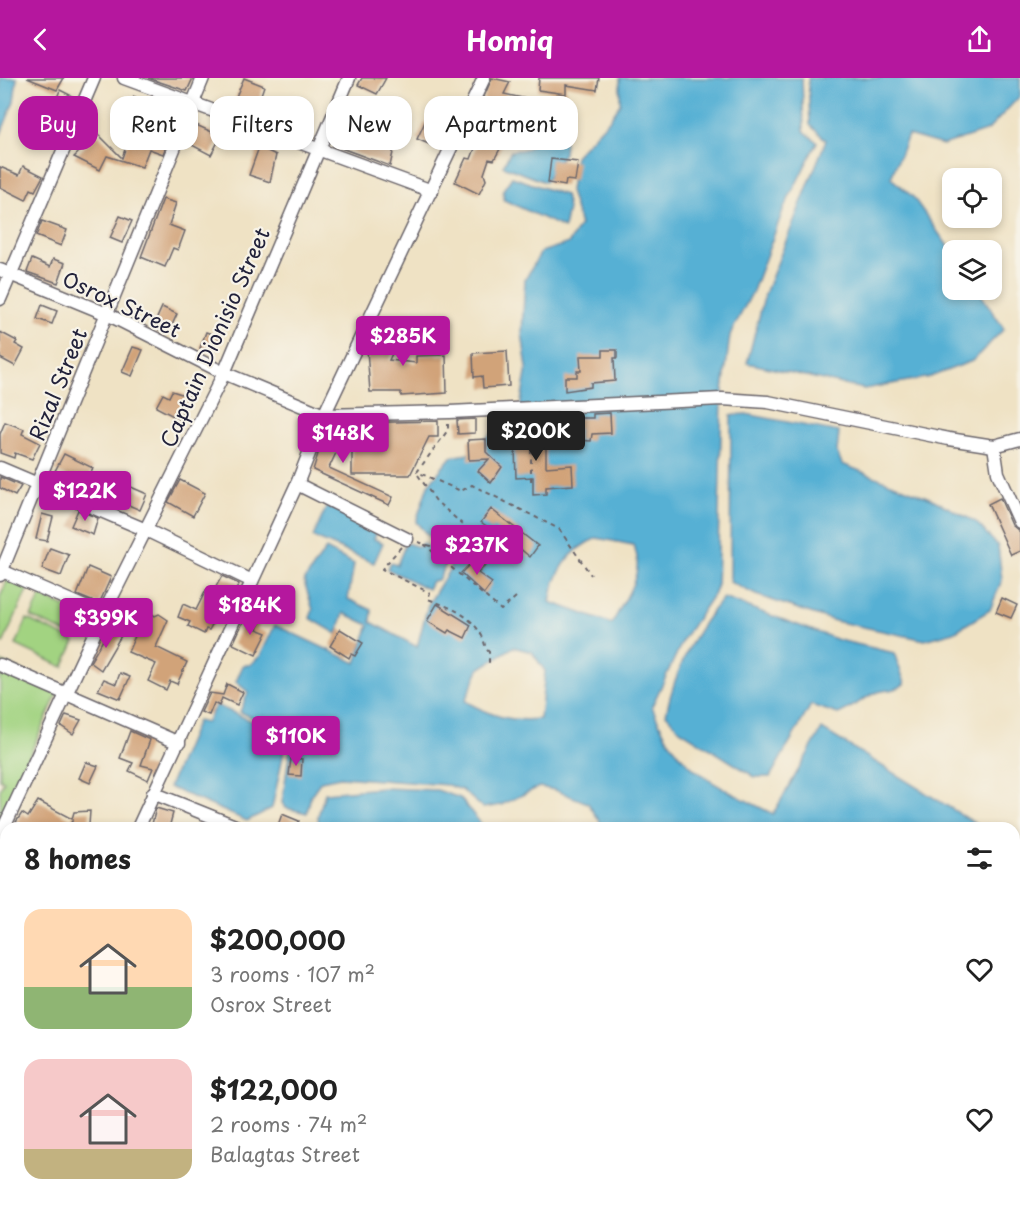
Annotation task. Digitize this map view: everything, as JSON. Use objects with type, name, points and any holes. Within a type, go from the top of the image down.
[{"type":"street","points":[[0,299],[5,272],[94,78]]},
{"type":"street","points":[[124,78],[172,96]]},
{"type":"street","name":"Rizal Street","points":[[196,96],[203,78]]},
{"type":"street","name":"Captain Dionisio Street","points":[[7,822],[68,695],[103,615],[224,373],[349,78]]},
{"type":"street","points":[[141,822],[297,484],[324,415],[484,78]]},
{"type":"street","points":[[198,106],[432,191]]},
{"type":"street","name":"Rizal Street","points":[[1,572],[174,150]]},
{"type":"street","name":"Osrox Street","points":[[5,272],[107,314],[224,373],[324,415],[450,412],[692,400],[768,402],[994,446]]},
{"type":"street","points":[[1020,439],[994,446],[998,473],[1020,522]]},
{"type":"street","points":[[0,468],[146,530],[252,581]]},
{"type":"street","points":[[297,484],[407,539]]},
{"type":"street","points":[[1,572],[103,615]]},
{"type":"street","points":[[0,665],[179,743]]},
{"type":"street","points":[[153,793],[225,822]]},
{"type":"path","points":[[531,408],[531,481]]},
{"type":"path","points":[[417,472],[448,430],[450,412]]},
{"type":"path","points":[[417,472],[461,491],[472,485],[559,529],[591,575]]},
{"type":"path","points":[[417,472],[432,491],[436,501],[471,532]]},
{"type":"path","points":[[489,663],[489,652],[485,648],[483,638],[465,614],[428,599],[430,593],[382,569],[407,539],[431,546],[425,545],[501,610],[516,597]]},
{"type":"green space","points":[[8,579],[28,588],[3,644],[0,642],[0,597]]},
{"type":"green space","points":[[41,596],[83,615],[73,636],[31,617]]},
{"type":"green space","points":[[27,619],[75,641],[63,667],[16,645]]},
{"type":"green space","points":[[0,661],[60,688],[1,818],[0,790],[4,781],[0,779]]},
{"type":"water","points":[[0,78],[17,78],[14,101],[0,136]]},
{"type":"water","points":[[620,78],[802,78],[804,131],[817,142],[784,208],[753,291],[730,335],[722,399],[717,589],[684,638],[652,706],[662,728],[673,746],[700,774],[773,814],[822,729],[973,822],[600,822],[588,803],[555,790],[539,787],[501,805],[483,808],[462,790],[448,785],[340,777],[321,781],[311,795],[307,813],[286,808],[282,803],[292,735],[240,712],[248,692],[236,682],[243,665],[250,665],[260,656],[275,625],[356,663],[369,625],[344,613],[337,634],[310,618],[313,610],[304,581],[326,549],[354,564],[348,599],[372,610],[371,622],[417,647],[428,605],[451,567],[435,554],[437,546],[416,522],[428,485],[451,457],[468,454],[520,408],[527,368],[522,333],[525,280],[541,252],[569,243],[580,225],[570,191],[575,156],[610,119],[620,104]],"holes":[[[597,538],[633,545],[637,555],[636,575],[612,624],[550,602],[559,572],[578,549]],[[513,647],[532,652],[545,671],[540,719],[519,720],[501,717],[483,711],[465,701],[479,669]]]},
{"type":"water","points":[[808,78],[1020,78],[1020,96],[988,130],[943,145],[908,135],[891,178],[913,197],[943,240],[942,300],[985,300],[1004,329],[972,361],[930,377],[864,389],[747,363],[765,294],[826,140],[810,125]]},
{"type":"water","points":[[564,150],[545,182],[503,166],[511,151]]},
{"type":"water","points":[[512,177],[565,195],[568,209],[564,228],[504,200],[503,190]]},
{"type":"water","points":[[746,414],[839,432],[837,452],[842,464],[932,499],[976,522],[998,546],[1002,580],[990,610],[954,632],[925,640],[835,621],[756,595],[730,582],[731,415]]},
{"type":"water","points":[[327,506],[378,529],[374,539],[383,543],[374,563],[313,537]]},
{"type":"water","points":[[406,543],[419,547],[422,543],[432,548],[429,554],[446,564],[438,580],[432,581],[428,589],[387,569],[390,563],[397,565]]},
{"type":"water","points":[[723,598],[839,640],[894,653],[905,683],[897,688],[873,694],[838,714],[811,705],[770,777],[755,777],[680,730],[666,714],[680,667],[687,652],[703,624]]},
{"type":"water","points":[[216,705],[287,737],[272,808],[247,821],[169,787],[197,721],[206,723]]},
{"type":"water","points":[[383,788],[437,790],[460,798],[480,822],[318,822],[318,816],[325,793]]},
{"type":"building","points":[[27,78],[64,78],[57,90]]},
{"type":"building","points":[[148,78],[193,78],[187,91]]},
{"type":"building","points":[[244,78],[264,86],[261,96],[236,96]]},
{"type":"building","points":[[362,78],[386,78],[377,94],[358,85]]},
{"type":"building","points":[[492,78],[510,82],[504,94],[513,96],[484,96]]},
{"type":"building","points":[[539,78],[599,78],[597,90],[566,85],[566,94],[538,90]]},
{"type":"building","points":[[60,90],[72,96],[58,96]]},
{"type":"building","points":[[424,124],[424,142],[417,139]]},
{"type":"building","points":[[198,126],[210,131],[210,150],[214,150],[211,155],[198,148]]},
{"type":"building","points":[[98,134],[110,146],[110,150],[114,150],[122,158],[125,150],[149,150],[142,167],[107,156],[100,170],[74,157],[81,150],[98,150]]},
{"type":"building","points":[[152,150],[165,150],[163,154]]},
{"type":"building","points":[[258,150],[265,150],[276,155],[270,182],[249,175]]},
{"type":"building","points":[[347,150],[394,150],[390,166]]},
{"type":"building","points":[[474,150],[499,150],[494,160],[489,159],[484,174],[486,180],[479,194],[455,182],[466,158],[471,159]]},
{"type":"building","points":[[551,159],[578,162],[575,181],[566,180],[565,186],[548,183]]},
{"type":"building","points":[[23,166],[43,176],[35,191],[31,189],[26,200],[0,187],[0,167],[19,175]]},
{"type":"building","points":[[163,199],[176,203],[169,225],[185,231],[178,250],[173,248],[165,267],[141,257]]},
{"type":"building","points":[[120,216],[132,221],[122,243],[110,238]]},
{"type":"building","points":[[42,221],[67,230],[61,246],[36,236]]},
{"type":"building","points":[[32,259],[50,267],[53,259],[65,263],[58,283],[27,272]]},
{"type":"building","points":[[42,305],[57,311],[52,324],[37,319]]},
{"type":"building","points":[[162,307],[177,314],[168,334],[153,327]]},
{"type":"building","points":[[381,319],[403,330],[389,360],[416,363],[416,356],[446,355],[447,393],[401,396],[401,392],[370,392],[367,349]]},
{"type":"building","points":[[0,332],[17,341],[15,344],[24,349],[15,366],[0,358]]},
{"type":"building","points":[[206,332],[220,337],[213,353],[200,348]]},
{"type":"building","points":[[133,347],[143,350],[132,376],[122,372]]},
{"type":"building","points":[[603,350],[617,350],[617,358],[614,358],[615,381],[591,383],[591,387],[565,391],[565,377],[577,377],[577,371],[581,371],[580,356],[603,356]]},
{"type":"building","points":[[507,351],[509,386],[483,388],[482,376],[474,377],[473,353]]},
{"type":"building","points":[[172,391],[191,397],[179,419],[156,407],[163,394],[169,397]]},
{"type":"building","points":[[610,413],[611,433],[592,434],[591,441],[578,440],[579,429],[550,429],[549,422],[535,423],[535,416],[575,414],[575,418],[593,418],[593,414]]},
{"type":"building","points":[[475,419],[475,433],[458,434],[457,420]]},
{"type":"building","points":[[438,421],[438,437],[429,437],[410,475],[352,475],[352,423]]},
{"type":"building","points":[[5,422],[24,429],[22,434],[40,443],[32,459],[15,453],[14,458],[0,453],[0,434]]},
{"type":"building","points":[[524,422],[526,444],[546,444],[546,467],[572,465],[573,485],[546,487],[546,494],[533,495],[533,477],[516,478],[515,449],[509,450],[507,424]]},
{"type":"building","points":[[333,423],[350,423],[329,468],[393,497],[389,505],[313,470]]},
{"type":"building","points":[[486,439],[486,452],[502,467],[491,483],[478,471],[489,459],[469,460],[468,440]]},
{"type":"building","points":[[64,454],[93,468],[86,485],[55,471]]},
{"type":"building","points":[[0,477],[21,486],[15,496],[0,488]]},
{"type":"building","points":[[180,480],[205,493],[193,516],[168,502]]},
{"type":"building","points":[[124,484],[147,494],[140,510],[117,500]]},
{"type":"building","points":[[1000,498],[1012,525],[1020,532],[1020,551],[1011,555],[988,504]]},
{"type":"building","points":[[491,509],[538,546],[530,557],[494,527],[492,530],[481,522]]},
{"type":"building","points":[[78,510],[98,518],[93,535],[71,526]]},
{"type":"building","points":[[42,514],[53,517],[47,541],[36,539]]},
{"type":"building","points":[[50,548],[69,555],[61,576],[42,569]]},
{"type":"building","points":[[476,558],[485,566],[478,573],[492,583],[484,594],[461,573]]},
{"type":"building","points":[[88,567],[111,577],[99,604],[77,595]]},
{"type":"building","points":[[222,576],[239,584],[222,616],[218,614],[209,630],[206,629],[204,634],[188,626],[190,622],[178,617],[183,604],[196,610],[206,590],[212,594]]},
{"type":"building","points":[[1002,598],[1017,605],[1011,618],[996,612]]},
{"type":"building","points":[[437,604],[471,625],[465,638],[449,630],[447,633],[427,621]]},
{"type":"building","points":[[146,611],[155,616],[159,614],[168,620],[156,647],[187,662],[177,684],[170,681],[166,690],[148,681],[156,664],[128,652]]},
{"type":"building","points":[[246,616],[260,622],[257,629],[267,633],[256,655],[233,644]]},
{"type":"building","points":[[110,628],[122,634],[101,670],[90,662]]},
{"type":"building","points":[[340,629],[363,643],[355,656],[351,654],[349,658],[330,646]]},
{"type":"building","points":[[120,673],[130,677],[120,699],[98,690],[104,679],[116,684]]},
{"type":"building","points":[[227,684],[243,692],[237,705],[222,698],[219,706],[214,703],[209,715],[201,712],[210,693],[223,695]]},
{"type":"building","points":[[66,715],[81,720],[73,734],[61,726]]},
{"type":"building","points":[[130,731],[150,740],[141,765],[153,768],[148,780],[129,771],[133,763],[120,758]]},
{"type":"building","points":[[291,758],[302,759],[301,776],[289,775]]},
{"type":"building","points":[[86,762],[98,766],[90,783],[79,778]]},
{"type":"building","points":[[38,801],[72,819],[74,812],[90,811],[89,822],[16,822],[22,813],[28,817]]},
{"type":"building","points":[[156,808],[173,813],[171,822],[152,822]]},
{"type":"building","points":[[282,814],[299,821],[299,822],[279,822]]}]
